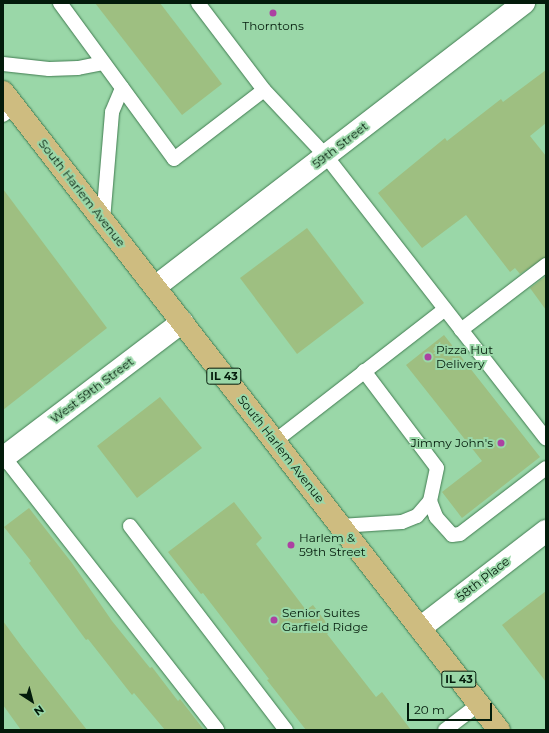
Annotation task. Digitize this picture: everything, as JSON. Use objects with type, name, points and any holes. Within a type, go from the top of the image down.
[{"type":"main road","name":"South Harlem Avenue","points":[[7,104],[103,220],[499,730]]},
{"type":"street","name":"59th Street","points":[[155,287],[524,3]]},
{"type":"street","name":"West 59th Street","points":[[4,458],[182,322]]},
{"type":"street","name":"58th Place","points":[[420,628],[546,531]]},
{"type":"lane","points":[[60,3],[174,159],[264,90]]},
{"type":"lane","points":[[198,3],[264,90],[326,156],[546,439]]},
{"type":"lane","points":[[3,64],[49,69],[78,68],[103,63]]},
{"type":"lane","points":[[103,220],[112,112],[122,88]]},
{"type":"lane","points":[[461,330],[546,265]]},
{"type":"lane","points":[[274,441],[445,309]]},
{"type":"lane","points":[[340,526],[402,522],[417,516],[430,500],[436,468],[364,371]]},
{"type":"lane","points":[[4,458],[217,730]]},
{"type":"lane","points":[[430,500],[436,517],[452,535],[460,534],[546,468]]},
{"type":"lane","points":[[130,526],[286,730]]},
{"type":"lane","points":[[445,730],[479,704]]},
{"type":"building","points":[[95,3],[160,3],[222,84],[182,115]]},
{"type":"building","points":[[546,70],[546,123],[530,136],[546,156],[546,257],[520,274],[515,268],[510,272],[466,215],[422,248],[378,193],[445,138],[447,141],[501,99],[503,102]]},
{"type":"building","points":[[3,189],[107,328],[3,410]]},
{"type":"building","points":[[307,228],[364,303],[297,354],[240,278]]},
{"type":"building","points":[[546,276],[546,310],[530,288]]},
{"type":"building","points":[[444,335],[540,457],[462,518],[442,492],[482,461],[406,365]]},
{"type":"building","points":[[160,397],[202,448],[137,498],[97,446]]},
{"type":"building","name":"Senior Suites Garfield Ridge","points":[[234,502],[262,538],[256,544],[306,610],[313,605],[332,630],[327,634],[376,697],[382,692],[411,730],[306,730],[267,680],[269,679],[203,593],[201,594],[168,552]]},
{"type":"building","points":[[29,508],[72,563],[112,621],[150,668],[152,667],[178,701],[180,699],[204,730],[165,730],[134,693],[132,695],[88,639],[86,640],[29,563],[31,561],[4,527]]},
{"type":"building","points":[[546,591],[546,682],[502,625]]},
{"type":"building","points":[[3,621],[87,730],[21,730],[3,705]]},
{"type":"place","name":"Thorntons","points":[[273,13]]},
{"type":"place","name":"Pizza Hut Delivery","points":[[428,357]]},
{"type":"place","name":"Jimmy John's","points":[[501,443]]},
{"type":"place","name":"Harlem & 59th Street","points":[[291,545]]},
{"type":"place","name":"Senior Suites Garfield Ridge","points":[[274,620]]}]
